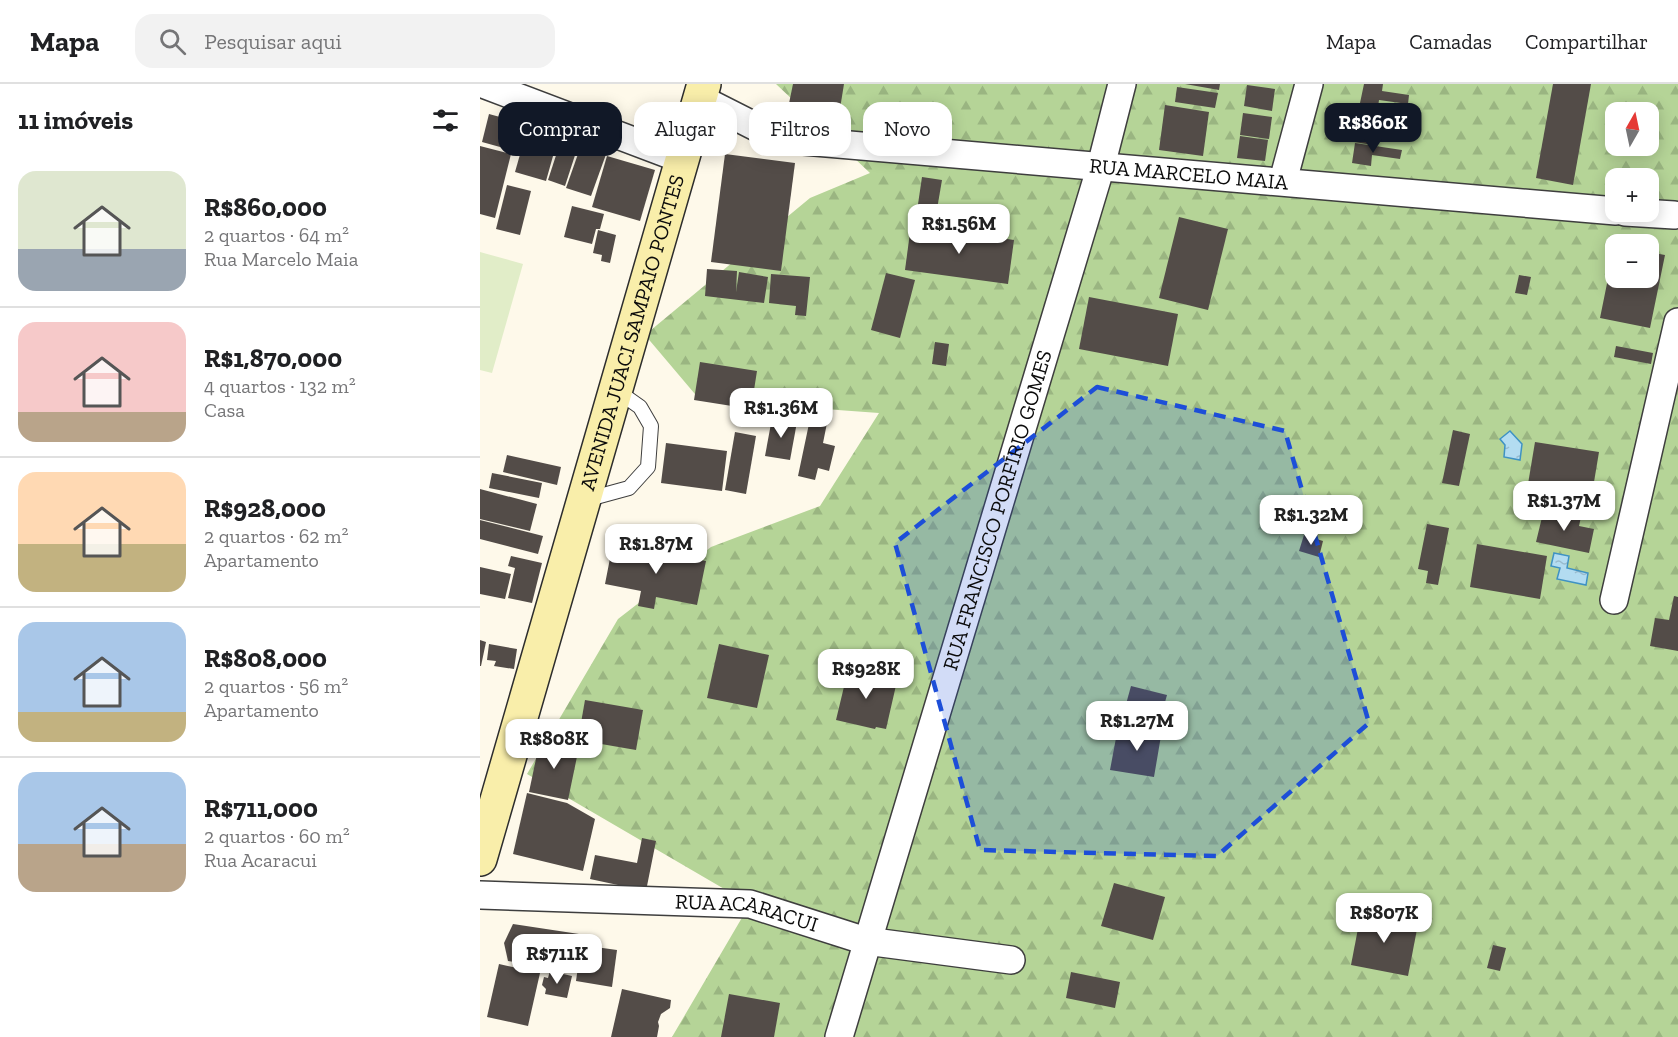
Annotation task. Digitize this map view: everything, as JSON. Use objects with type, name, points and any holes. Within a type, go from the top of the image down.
[{"type":"main road","name":"AVENIDA JUACI SAMPAIO PONTES","points":[[480,859],[701,91]]},
{"type":"street","points":[[483,84],[681,159]]},
{"type":"street","name":"RUA FRANCISCO PORFÍRIO GOMES","points":[[839,1037],[1101,166],[1122,84]]},
{"type":"street","points":[[1283,181],[1309,84]]},
{"type":"street","name":"RUA MARCELO MAIA","points":[[701,91],[780,139],[1605,210]]},
{"type":"street","points":[[1659,213],[1677,213]]},
{"type":"street","points":[[1614,600],[1678,322]]},
{"type":"street","name":"RUA ACARACUI","points":[[480,895],[750,904],[866,941],[1011,960]]},
{"type":"lane","points":[[583,500],[629,488],[648,467],[651,426],[640,407],[615,389]]},
{"type":"highlighted area","points":[[1097,387],[1285,431],[1369,723],[1217,856],[980,850],[895,543]]},
{"type":"green space","points":[[776,84],[1678,84],[1678,1037],[672,1037],[750,904],[527,774],[618,619],[711,547],[820,506],[879,413],[700,400],[645,335],[810,198],[870,173],[851,155],[851,102],[795,102]]},
{"type":"green space","points":[[480,252],[523,264],[492,373],[480,370]]},
{"type":"water","points":[[1510,431],[1522,444],[1520,460],[1504,457],[1505,445],[1500,439]]},
{"type":"water","points":[[1554,553],[1569,556],[1567,568],[1588,573],[1586,585],[1557,579],[1560,568],[1551,566]]},
{"type":"building","points":[[793,84],[844,84],[841,102],[789,102]]},
{"type":"building","points":[[1185,84],[1220,84],[1219,90]]},
{"type":"building","points":[[1364,84],[1383,84],[1382,91],[1409,95],[1408,104],[1379,100],[1378,107],[1407,111],[1405,120],[1377,116],[1376,125],[1404,129],[1403,138],[1374,134],[1373,145],[1354,142],[1360,104],[1374,106],[1360,103]]},
{"type":"building","points":[[1553,84],[1591,84],[1573,185],[1536,178]]},
{"type":"building","points":[[1247,85],[1275,89],[1272,111],[1244,106]]},
{"type":"building","points":[[1177,87],[1218,93],[1215,108],[1175,102]]},
{"type":"building","points":[[1165,105],[1209,112],[1203,156],[1159,150]]},
{"type":"building","points":[[1243,113],[1272,117],[1269,139],[1240,135]]},
{"type":"building","points":[[489,114],[498,116],[498,146],[482,142]]},
{"type":"building","points":[[1240,136],[1268,140],[1265,161],[1237,158]]},
{"type":"building","points":[[1355,143],[1402,150],[1400,159],[1372,155],[1371,166],[1352,163]]},
{"type":"building","points":[[480,146],[498,151],[498,156],[510,156],[495,218],[480,214]]},
{"type":"building","points":[[520,156],[553,156],[546,181],[515,172]]},
{"type":"building","points":[[556,156],[575,156],[565,186],[548,180]]},
{"type":"building","points":[[577,156],[605,156],[591,196],[566,188]]},
{"type":"building","points":[[607,156],[655,170],[640,221],[592,207]]},
{"type":"building","points":[[725,156],[795,163],[781,271],[711,262]]},
{"type":"building","points":[[922,177],[942,180],[936,215],[917,211]]},
{"type":"building","points":[[507,185],[531,191],[520,235],[496,229]]},
{"type":"building","points":[[572,206],[604,214],[600,229],[596,229],[592,244],[564,237]]},
{"type":"building","points":[[1179,217],[1228,229],[1208,310],[1159,298]]},
{"type":"building","points":[[911,225],[1014,240],[1008,284],[905,270]]},
{"type":"building","points":[[598,230],[616,235],[610,263],[601,261],[602,255],[593,253]]},
{"type":"building","points":[[1659,254],[1665,255],[1659,284]]},
{"type":"building","points":[[707,269],[737,271],[736,292],[739,272],[768,277],[764,303],[705,296]]},
{"type":"building","points":[[886,273],[915,280],[900,338],[871,330]]},
{"type":"building","points":[[771,274],[810,277],[806,316],[795,315],[796,306],[769,303]]},
{"type":"building","points":[[1519,275],[1531,277],[1527,295],[1515,293]]},
{"type":"building","points":[[1606,288],[1658,288],[1650,328],[1600,318]]},
{"type":"building","points":[[1089,297],[1178,314],[1168,366],[1079,349]]},
{"type":"building","points":[[935,342],[949,344],[946,366],[932,364]]},
{"type":"building","points":[[1616,346],[1653,353],[1651,364],[1614,357]]},
{"type":"building","points":[[700,362],[757,371],[751,409],[694,400]]},
{"type":"building","points":[[765,401],[777,404],[775,417],[762,415]]},
{"type":"building","points":[[772,418],[797,422],[790,460],[765,456]]},
{"type":"building","points":[[810,419],[827,423],[823,443],[835,446],[829,471],[818,468],[815,480],[798,476]]},
{"type":"building","points":[[1453,430],[1470,434],[1459,486],[1442,483]]},
{"type":"building","points":[[735,432],[756,436],[746,494],[725,490]]},
{"type":"building","points":[[1535,442],[1599,452],[1590,506],[1526,496]]},
{"type":"building","points":[[666,443],[727,451],[722,491],[661,483]]},
{"type":"building","points":[[507,455],[561,467],[557,485],[503,472]]},
{"type":"building","points":[[492,473],[542,483],[539,498],[489,488]]},
{"type":"building","points":[[480,489],[537,504],[530,531],[480,519]]},
{"type":"building","points":[[1544,509],[1581,517],[1579,526],[1594,529],[1589,553],[1536,542]]},
{"type":"building","points":[[480,520],[543,536],[538,554],[480,539]]},
{"type":"building","points":[[1427,524],[1449,528],[1438,585],[1426,583],[1428,571],[1418,569]]},
{"type":"building","points":[[1304,535],[1323,541],[1319,557],[1299,551]]},
{"type":"building","points":[[613,543],[706,561],[697,605],[656,597],[654,609],[638,606],[641,591],[605,584]]},
{"type":"building","points":[[1477,544],[1547,556],[1540,599],[1470,587]]},
{"type":"building","points":[[511,556],[542,563],[532,603],[508,598],[515,568],[508,566]]},
{"type":"building","points":[[480,567],[511,574],[505,599],[480,594]]},
{"type":"building","points":[[1674,596],[1678,597],[1678,651],[1650,646],[1655,618],[1669,620]]},
{"type":"building","points":[[480,640],[486,642],[481,666],[480,666]]},
{"type":"building","points":[[489,644],[517,649],[514,669],[494,666],[496,661],[487,660]]},
{"type":"building","points":[[719,644],[769,655],[757,708],[707,698]]},
{"type":"building","points":[[848,670],[897,681],[886,729],[876,727],[875,729],[836,720]]},
{"type":"building","points":[[1131,686],[1167,695],[1159,724],[1123,715]]},
{"type":"building","points":[[585,700],[643,710],[636,750],[578,740]]},
{"type":"building","points":[[1132,725],[1162,730],[1154,777],[1110,770],[1116,738],[1130,740]]},
{"type":"building","points":[[540,740],[579,747],[568,800],[529,792]]},
{"type":"building","points":[[527,793],[567,803],[595,819],[583,871],[513,854]]},
{"type":"building","points":[[642,838],[656,841],[646,891],[590,879],[595,855],[637,863]]},
{"type":"building","points":[[1114,883],[1165,897],[1153,940],[1101,926]]},
{"type":"building","points":[[1361,913],[1418,924],[1408,976],[1351,965]]},
{"type":"building","points":[[513,924],[579,934],[573,971],[508,961],[504,943]]},
{"type":"building","points":[[581,945],[617,950],[612,987],[576,981]]},
{"type":"building","points":[[1493,945],[1506,948],[1500,971],[1487,968]]},
{"type":"building","points":[[499,964],[540,973],[528,1026],[487,1017]]},
{"type":"building","points":[[550,971],[572,976],[567,998],[545,994],[546,989],[542,985],[544,977],[548,978]]},
{"type":"building","points":[[1071,972],[1120,982],[1115,1008],[1066,998]]},
{"type":"building","points":[[622,989],[671,1000],[670,1008],[661,1014],[657,1037],[611,1037]]},
{"type":"building","points":[[729,994],[780,1003],[774,1037],[721,1037]]}]
